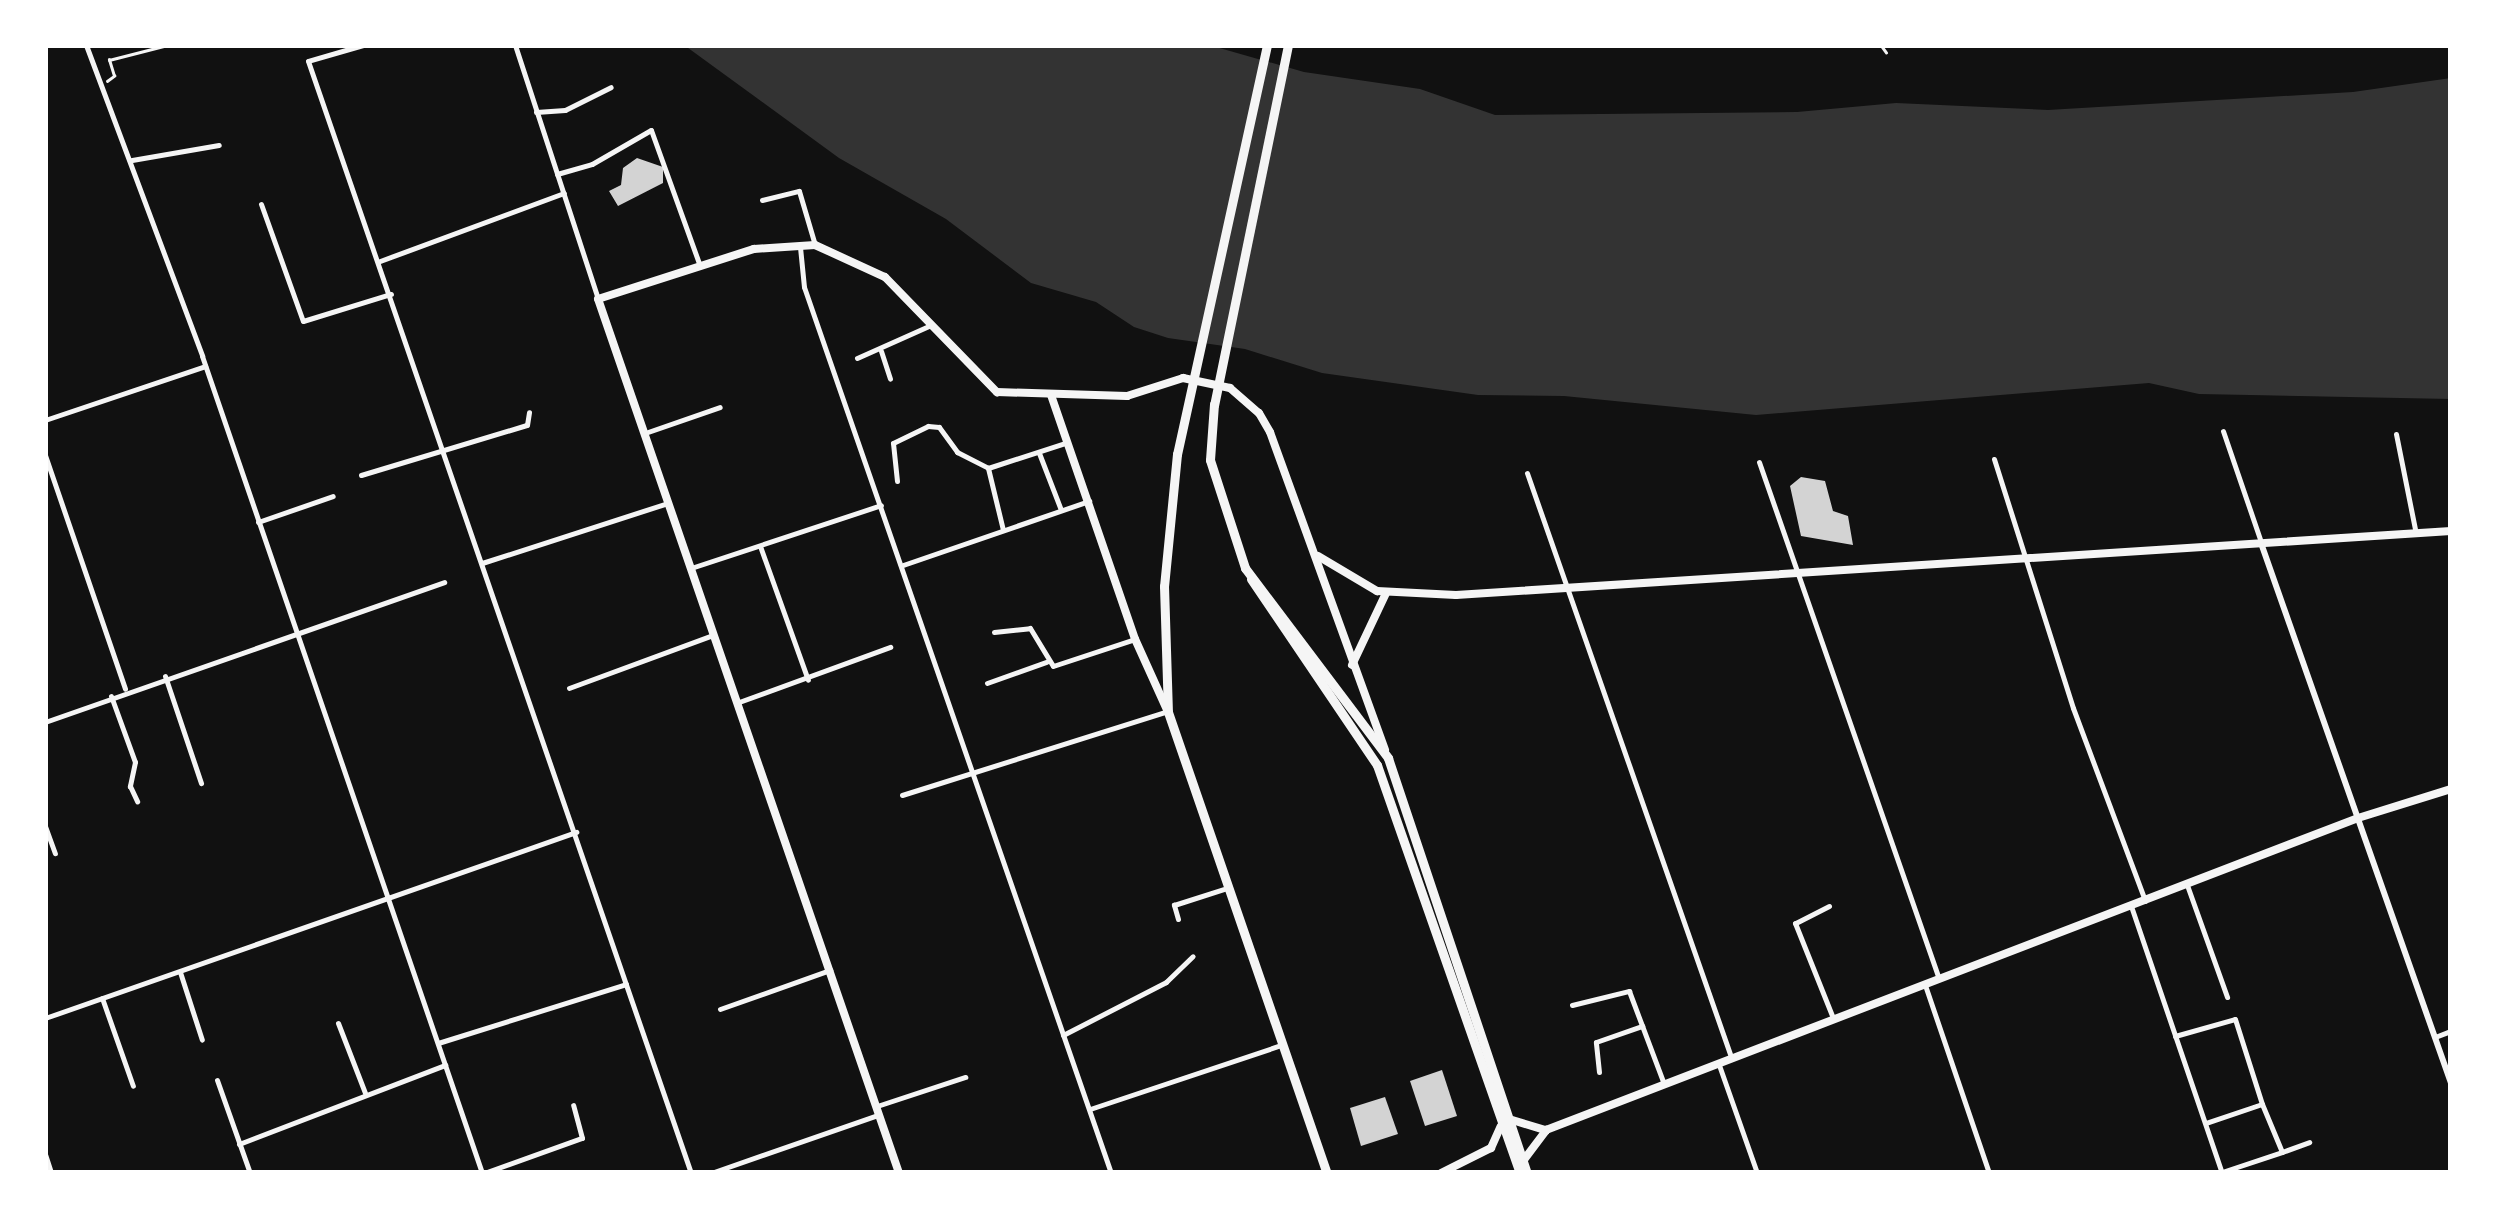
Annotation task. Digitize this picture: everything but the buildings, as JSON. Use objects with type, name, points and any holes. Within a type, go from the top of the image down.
[{"type":"main road","points":[[1168,712],[1164,586],[1177,454],[1266,45]]},
{"type":"main road","points":[[1288,45],[1214,404],[1210,460],[1245,568],[1377,764],[1523,1173]]},
{"type":"main road","points":[[900,1173],[598,299],[700,266],[800,244],[815,245],[867,264],[997,392],[1126,396],[1184,378],[1230,388],[1259,413],[1270,432],[1316,554],[1352,666],[1388,758],[1523,1160],[1523,1173]]},
{"type":"main road","points":[[1051,395],[1135,638],[1168,712],[1224,889],[1326,1173]]},
{"type":"main road","points":[[1316,554],[1386,593],[1456,595],[2451,532]]},
{"type":"main road","points":[[1245,568],[1388,758]]},
{"type":"main road","points":[[1352,666],[1386,593]]},
{"type":"main road","points":[[1523,1160],[1546,1130],[2358,818],[2451,789]]},
{"type":"main road","points":[[1441,1173],[1498,1140],[1499,1112]]},
{"type":"main road","points":[[1508,1119],[1546,1130]]},
{"type":"street","points":[[364,45],[308,61],[392,294],[691,1173]]},
{"type":"street","points":[[515,45],[598,299]]},
{"type":"street","points":[[87,49],[132,160],[205,366],[483,1173],[582,1138],[573,1105]]},
{"type":"street","points":[[536,112],[565,110],[612,87]]},
{"type":"street","points":[[557,174],[600,160],[651,130],[700,266]]},
{"type":"street","points":[[132,160],[219,145]]},
{"type":"street","points":[[762,200],[800,192],[815,245]]},
{"type":"street","points":[[380,261],[564,194]]},
{"type":"street","points":[[262,204],[303,320],[392,294]]},
{"type":"street","points":[[800,244],[804,287],[977,775],[1111,1173]]},
{"type":"street","points":[[857,358],[881,351],[932,325]]},
{"type":"street","points":[[881,351],[890,380]]},
{"type":"street","points":[[45,420],[205,366]]},
{"type":"street","points":[[645,433],[720,407]]},
{"type":"street","points":[[362,476],[527,425],[529,412]]},
{"type":"street","points":[[896,482],[892,442],[928,426],[940,428],[957,452],[988,468],[1068,442]]},
{"type":"street","points":[[2223,432],[2451,1082]]},
{"type":"street","points":[[2396,434],[2416,534]]},
{"type":"street","points":[[1039,454],[1061,510]]},
{"type":"street","points":[[45,456],[125,690]]},
{"type":"street","points":[[1994,459],[2145,901]]},
{"type":"street","points":[[1759,462],[1939,980]]},
{"type":"street","points":[[988,468],[1003,530]]},
{"type":"street","points":[[1526,474],[1732,1060]]},
{"type":"street","points":[[258,522],[333,496]]},
{"type":"street","points":[[902,565],[1089,501]]},
{"type":"street","points":[[482,563],[668,503]]},
{"type":"street","points":[[691,568],[882,505]]},
{"type":"street","points":[[760,546],[808,680]]},
{"type":"street","points":[[45,722],[125,690],[444,582]]},
{"type":"street","points":[[994,632],[1030,628],[1046,662],[1053,666],[1135,638]]},
{"type":"street","points":[[569,688],[714,634]]},
{"type":"street","points":[[739,702],[890,647]]},
{"type":"street","points":[[986,682],[1046,662]]},
{"type":"street","points":[[165,676],[201,783]]},
{"type":"street","points":[[111,696],[134,762],[130,786],[136,801]]},
{"type":"street","points":[[902,795],[977,775],[1168,712]]},
{"type":"street","points":[[45,826],[55,853]]},
{"type":"street","points":[[45,1018],[576,832]]},
{"type":"street","points":[[2188,885],[2227,997]]},
{"type":"street","points":[[1178,919],[1174,904],[1224,889]]},
{"type":"street","points":[[1829,906],[1795,923],[1835,1022]]},
{"type":"street","points":[[2131,906],[2222,1173],[2309,1142]]},
{"type":"street","points":[[1063,1035],[1166,982],[1193,956]]},
{"type":"street","points":[[720,1009],[831,970]]},
{"type":"street","points":[[180,972],[202,1040]]},
{"type":"street","points":[[438,1043],[626,984]]},
{"type":"street","points":[[1925,986],[1989,1173]]},
{"type":"street","points":[[1572,1004],[1622,988],[1642,1026],[1664,1084]]},
{"type":"street","points":[[102,998],[132,1086]]},
{"type":"street","points":[[2175,1036],[2234,1019],[2282,1152]]},
{"type":"street","points":[[338,1022],[365,1094]]},
{"type":"street","points":[[1599,1072],[1596,1042],[1642,1026]]},
{"type":"street","points":[[2435,1037],[2451,1031]]},
{"type":"street","points":[[1090,1110],[1281,1045]]},
{"type":"street","points":[[239,1144],[444,1065]]},
{"type":"street","points":[[1718,1065],[1757,1173]]},
{"type":"street","points":[[711,1173],[964,1076]]},
{"type":"street","points":[[217,1080],[250,1173]]},
{"type":"street","points":[[2205,1124],[2262,1104]]},
{"type":"street","points":[[45,1154],[52,1173]]},
{"type":"lane","points":[[1881,45],[1886,52]]},
{"type":"path","points":[[100,83],[114,76],[109,60],[168,45]]},
{"type":"shaded area","points":[[684,45],[1209,45],[1304,72],[1420,89],[1495,115],[1797,112],[1896,103],[2048,110],[2353,92],[2451,78],[2451,399],[2199,394],[2149,383],[1756,415],[1564,396],[1478,395],[1322,373],[1245,349],[1168,338],[1134,327],[1096,302],[1031,283],[946,219],[839,158]]}]
